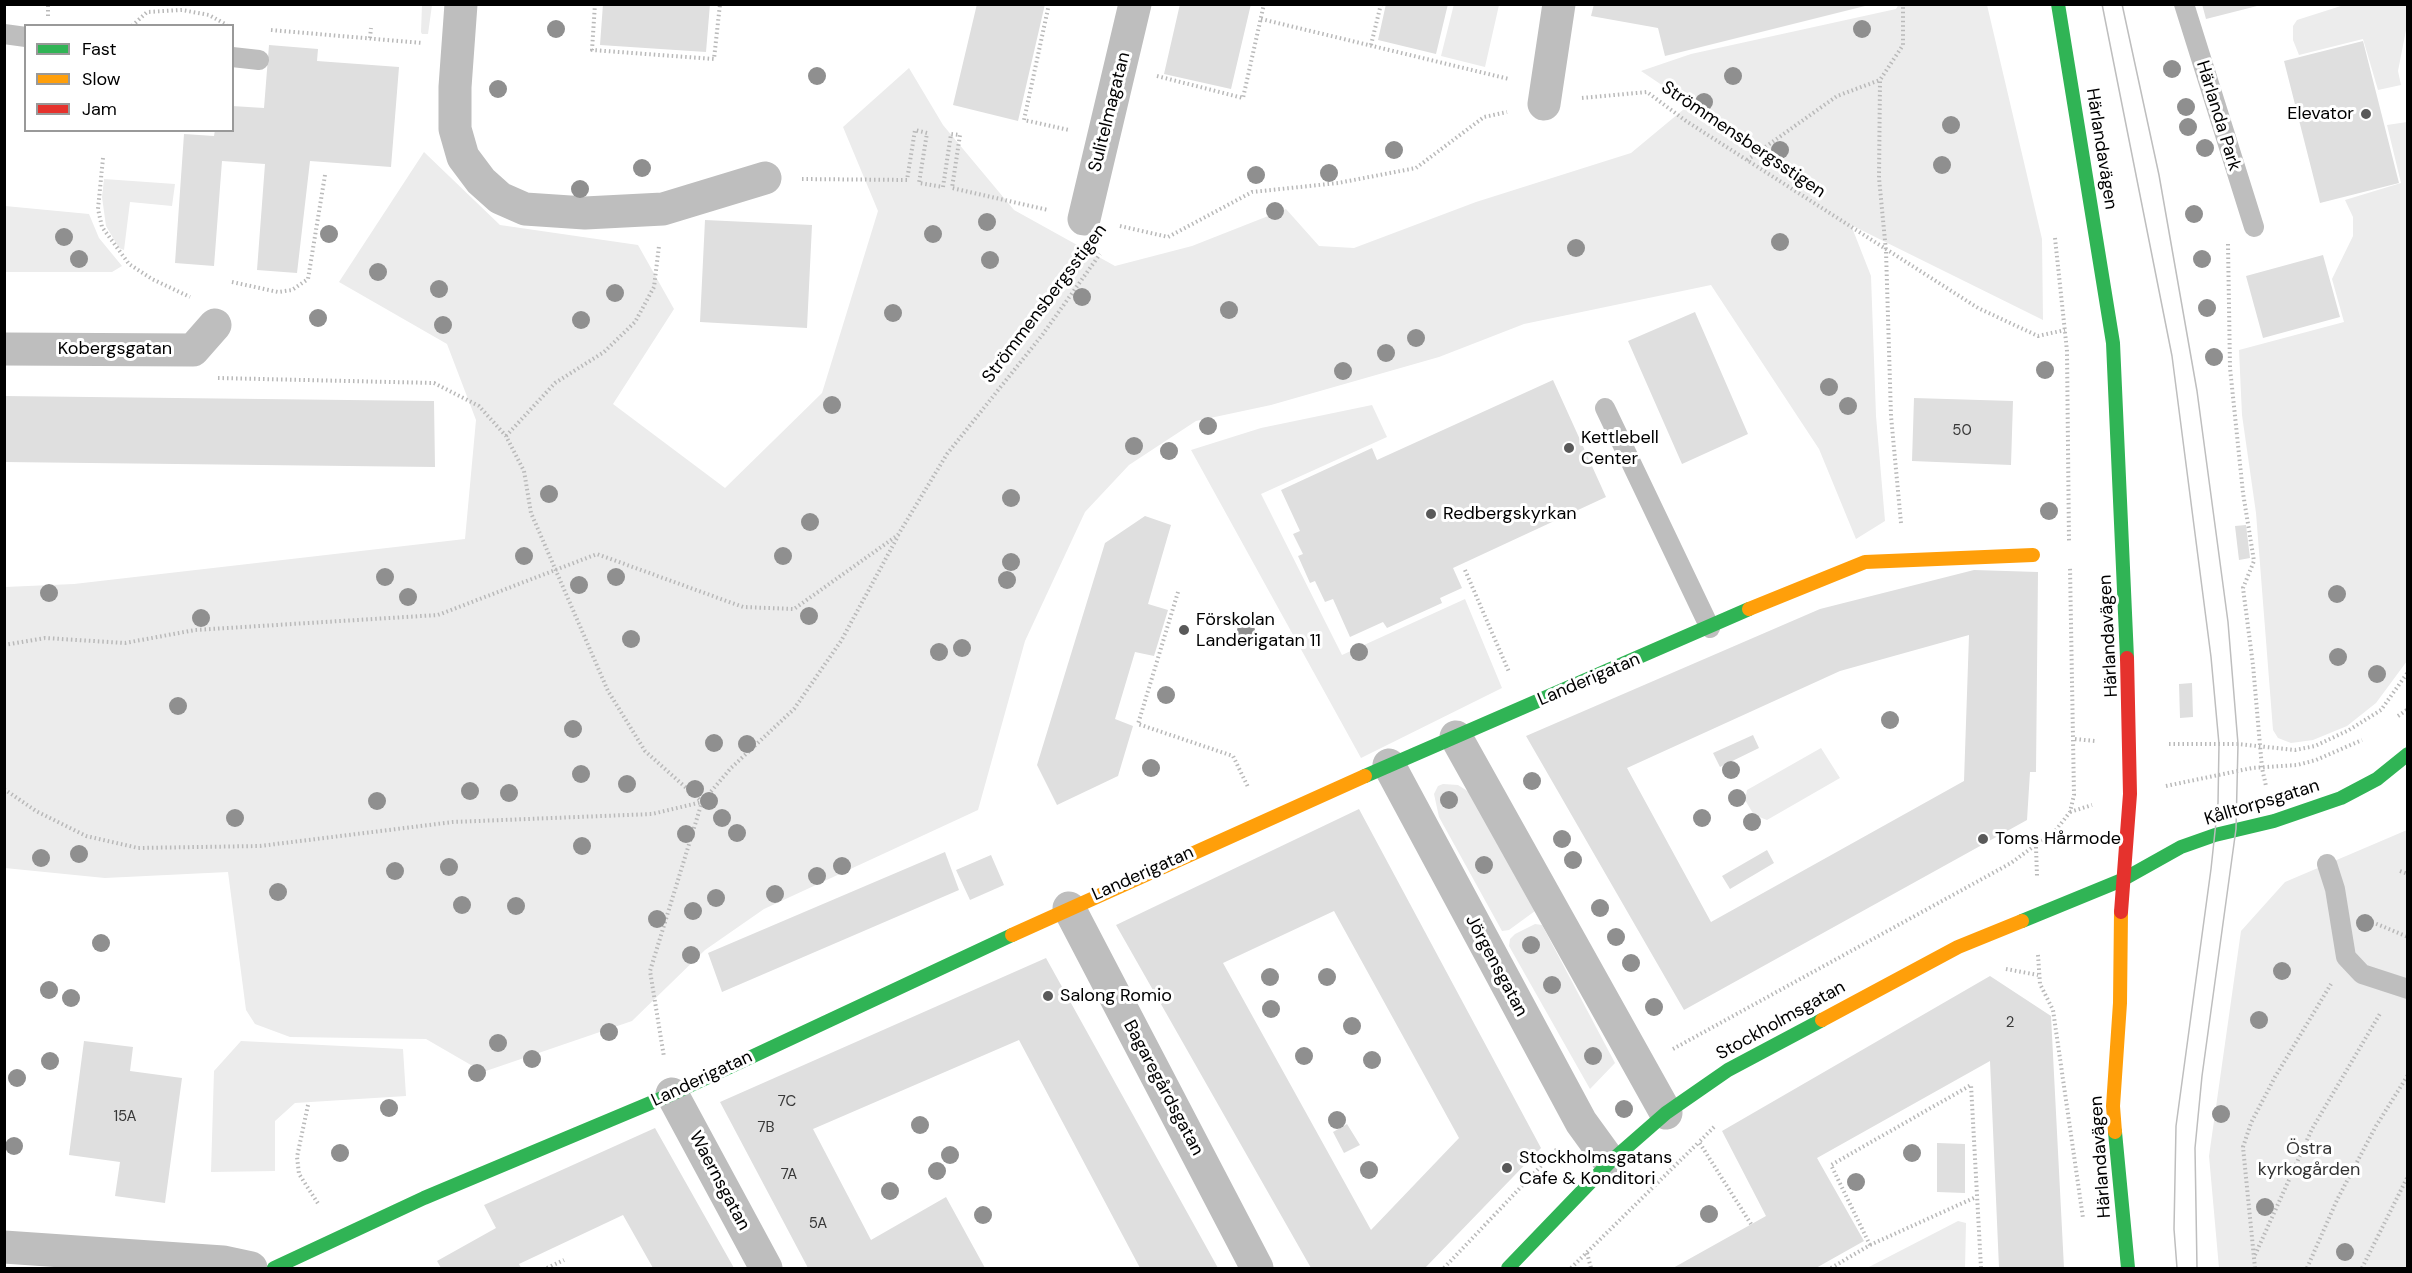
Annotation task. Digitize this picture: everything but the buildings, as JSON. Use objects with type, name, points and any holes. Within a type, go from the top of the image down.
[{"type":"street","points":[[461,4],[455,129],[463,157],[482,181],[500,198],[525,209],[585,213],[663,209],[765,178]]},
{"type":"street","name":"Sulitelmagatan","points":[[1084,219],[1135,4]]},
{"type":"street","points":[[1544,104],[1559,4]]},
{"type":"street","name":"Härlandavägen","points":[[2058,4],[2113,343],[2131,744],[2130,794],[2121,880],[2120,1003],[2113,1106],[2128,1269]]},
{"type":"street","name":"Kobergsgatan","points":[[4,349],[193,350],[214,325]]},
{"type":"street","name":"Landerigatan","points":[[274,1269],[317,1260],[424,1198],[672,1094],[1069,908],[1389,765],[1865,562],[2033,555]]},
{"type":"street","points":[[1456,737],[1666,1113]]},
{"type":"street","name":"Kålltorpsgatan","points":[[2121,880],[2181,847],[2206,838],[2274,821],[2342,798],[2377,779],[2408,754]]},
{"type":"street","name":"Jörgensgatan","points":[[1389,765],[1581,1122],[1610,1162]]},
{"type":"street","name":"Stockholmsgatan","points":[[1508,1269],[1610,1162],[1700,1086],[1958,947],[2121,880]]},
{"type":"street","name":"Bagaregårdsgatan","points":[[1069,908],[1257,1269]]},
{"type":"street","name":"Waernsgatan","points":[[672,1094],[766,1269]]},
{"type":"street","points":[[4,1247],[224,1262],[251,1269]]},
{"type":"lane","name":"Härlanda Park","points":[[2184,4],[2254,227]]},
{"type":"lane","points":[[4,34],[24,37]]},
{"type":"lane","points":[[234,57],[259,60]]},
{"type":"lane","points":[[1605,408],[1710,628]]},
{"type":"lane","points":[[2327,864],[2335,890],[2346,957],[2362,974],[2402,987]]},
{"type":"path","points":[[595,4],[592,50],[714,59],[720,4]]},
{"type":"path","points":[[1048,126],[1024,120],[1049,4]]},
{"type":"path","points":[[1121,68],[1243,98],[1264,4]]},
{"type":"path","points":[[1371,45],[1381,4]]},
{"type":"path","points":[[1904,4],[1903,45],[1880,80],[1879,178],[1886,251],[1891,416],[1905,560]]},
{"type":"path","points":[[134,24],[147,12],[182,10],[209,15],[222,24]]},
{"type":"path","points":[[1261,19],[1485,73]]},
{"type":"path","points":[[370,39],[371,28]]},
{"type":"path","points":[[268,29],[459,45]]},
{"type":"path","points":[[1747,160],[1837,96],[1880,80]]},
{"type":"path","name":"Strömmensbergsstigen","points":[[1113,235],[1120,226],[1168,237],[1252,192],[1338,183],[1416,168],[1484,117],[1544,104],[1647,92],[1886,251],[1978,308],[2038,336],[2065,330]]},
{"type":"path","points":[[765,178],[907,180],[915,130],[927,133],[919,183],[943,187],[951,134],[960,135],[952,189],[1120,226]]},
{"type":"path","points":[[103,158],[98,209],[102,227],[129,264],[152,279],[192,298]]},
{"type":"path","points":[[232,282],[278,292],[292,290],[308,279],[325,175]]},
{"type":"path","points":[[2238,182],[2228,246],[2230,368],[2243,493],[2254,561],[2243,588],[2262,747]]},
{"type":"path","points":[[2055,235],[2065,330],[2069,554]]},
{"type":"path","name":"Strömmensbergsstigen","points":[[4,645],[45,638],[125,644],[195,630],[438,615],[597,554],[743,608],[794,609],[898,535],[947,454],[1043,334],[1107,244]]},
{"type":"path","points":[[506,436],[555,383],[604,352],[635,322],[654,287]]},
{"type":"path","points":[[216,378],[434,383],[479,406],[506,436],[524,471],[531,513],[608,691],[645,751],[702,802]]},
{"type":"path","points":[[672,1094],[656,1020],[650,971],[702,802],[731,768],[794,709],[841,641],[898,535]]},
{"type":"path","points":[[2036,846],[2056,830],[2070,812],[2074,795],[2075,739],[2070,566]]},
{"type":"path","points":[[1466,570],[1525,708]]},
{"type":"path","points":[[1178,592],[1138,724],[1233,756],[1265,820]]},
{"type":"path","points":[[2075,739],[2131,744],[2238,744],[2295,750],[2332,740],[2381,710],[2408,672]]},
{"type":"path","points":[[2389,723],[2408,709]]},
{"type":"path","points":[[2070,812],[2130,794],[2219,774],[2316,760],[2370,737]]},
{"type":"path","points":[[4,789],[36,810],[86,836],[138,848],[260,846],[453,822],[652,814],[702,802]]},
{"type":"path","points":[[2400,871],[2408,874]]},
{"type":"path","points":[[2372,922],[2408,937]]},
{"type":"path","points":[[2255,1269],[2243,1147],[2275,1077],[2346,957]]},
{"type":"path","points":[[2000,970],[2010,969],[2038,975],[2043,992],[2053,1010],[2084,1224]]},
{"type":"path","points":[[2254,1257],[2312,1129],[2402,987]]},
{"type":"path","points":[[2307,1269],[2337,1200],[2376,1126],[2408,1075]]},
{"type":"path","points":[[1870,1245],[1831,1165],[1971,1085],[1981,1269]]},
{"type":"path","points":[[308,1105],[298,1141],[299,1174],[316,1203],[326,1212]]},
{"type":"path","points":[[1571,1269],[1719,1121]]},
{"type":"path","points":[[1699,1142],[1752,1224]]},
{"type":"path","points":[[2362,1269],[2408,1176]]},
{"type":"path","points":[[1831,1269],[1870,1245],[1976,1197]]},
{"type":"path","points":[[1587,1253],[1592,1269]]},
{"type":"path","points":[[547,1269],[564,1260]]},
{"type":"green space","points":[[1454,4],[1499,5],[1485,67],[1441,56]]},
{"type":"green space","points":[[1899,4],[1987,5],[2042,239],[2043,320],[1851,225],[1871,276],[1876,416],[1885,521],[1856,539],[1819,449],[1711,285],[1524,324],[1439,357],[1271,405],[1196,421],[1129,465],[1085,512],[1025,641],[978,810],[764,909],[705,950],[632,1021],[483,1072],[426,1039],[290,1037],[255,1024],[246,1010],[228,872],[105,878],[5,868],[5,587],[74,584],[465,539],[476,420],[447,344],[339,282],[424,152],[500,225],[638,245],[674,309],[613,404],[725,488],[822,393],[878,211],[843,127],[909,68],[943,125],[1014,210],[1115,266],[1192,246],[1286,209],[1319,246],[1354,248],[1476,202],[1631,153],[1690,104],[1641,71],[1691,54],[1896,9]]},
{"type":"green space","points":[[422,5],[432,5],[428,34],[421,32]]},
{"type":"green space","points":[[2344,5],[2407,5],[2407,25],[2398,71],[2401,85],[2378,90],[2363,39],[2299,55],[2293,40],[2293,26],[2297,20]]},
{"type":"green space","points":[[2407,122],[2407,661],[2376,703],[2347,726],[2313,740],[2291,743],[2278,738],[2273,730],[2256,513],[2242,415],[2239,350],[2344,322],[2332,279],[2353,236],[2353,217],[2345,200],[2401,183],[2387,125]]},
{"type":"green space","points":[[104,179],[175,184],[172,206],[130,202],[124,250],[119,248],[106,226],[102,197]]},
{"type":"green space","points":[[5,206],[89,214],[99,238],[122,266],[112,272],[5,272]]},
{"type":"green space","points":[[1372,405],[1387,437],[1261,494],[1342,655],[1465,599],[1502,688],[1361,758],[1191,450],[1261,428]]},
{"type":"green space","points":[[1821,748],[1840,778],[1767,820],[1754,815],[1745,800],[1747,790]]},
{"type":"green space","points":[[1458,785],[1469,792],[1535,911],[1509,930],[1502,931],[1439,817],[1434,794],[1438,786]]},
{"type":"green space","name":"Östra kyrkogården","points":[[2407,830],[2407,1268],[2219,1268],[2209,1156],[2241,931],[2285,882]]},
{"type":"green space","points":[[1535,924],[1542,925],[1615,1063],[1590,1089],[1509,946],[1510,939],[1515,934]]},
{"type":"green space","points":[[241,1041],[403,1049],[406,1096],[295,1103],[275,1121],[275,1171],[211,1172],[214,1071]]},
{"type":"green space","points":[[1958,1221],[1966,1223],[1965,1268],[1867,1268]]},
{"type":"tram line","points":[[2102,4],[2172,356],[2211,657],[2219,744],[2218,803],[2211,869],[2176,1126],[2174,1229],[2177,1268]]},
{"type":"tram line","points":[[2122,4],[2159,175],[2197,391],[2228,622],[2238,744],[2236,829],[2202,1076],[2195,1148],[2197,1268]]},
{"type":"traffic: fast","points":[[2058,4],[2113,343],[2127,658]]},
{"type":"traffic: fast","points":[[1365,776],[1749,609]]},
{"type":"traffic: fast","points":[[2022,921],[2122,880],[2181,847],[2215,835],[2274,821],[2341,798],[2377,779],[2408,754]]},
{"type":"traffic: fast","points":[[274,1268],[424,1198],[672,1094],[1012,935]]},
{"type":"traffic: fast","points":[[1508,1268],[1610,1162],[1666,1113],[1728,1070],[1822,1020]]},
{"type":"traffic: fast","points":[[2115,1132],[2128,1268]]},
{"type":"traffic: slow","points":[[1749,609],[1865,562],[2033,555]]},
{"type":"traffic: slow","points":[[1012,935],[1365,776]]},
{"type":"traffic: slow","points":[[2115,1132],[2113,1106],[2120,1003],[2121,912]]},
{"type":"traffic: slow","points":[[1822,1020],[1958,947],[2022,921]]},
{"type":"traffic: jam","points":[[2121,912],[2130,794],[2127,658]]},
{"type":"place","name":"Elevator","points":[[2366,114]]},
{"type":"place","name":"Kettlebell Center","points":[[1569,448]]},
{"type":"place","name":"Redbergskyrkan","points":[[1431,514]]},
{"type":"place","name":"Förskolan Landerigatan 11","points":[[1184,630]]},
{"type":"place","name":"Toms Hårmode","points":[[1983,839]]},
{"type":"place","name":"Salong Romio","points":[[1048,996]]},
{"type":"place","name":"Stockholmsgatans Cafe & Konditori","points":[[1507,1168]]}]
